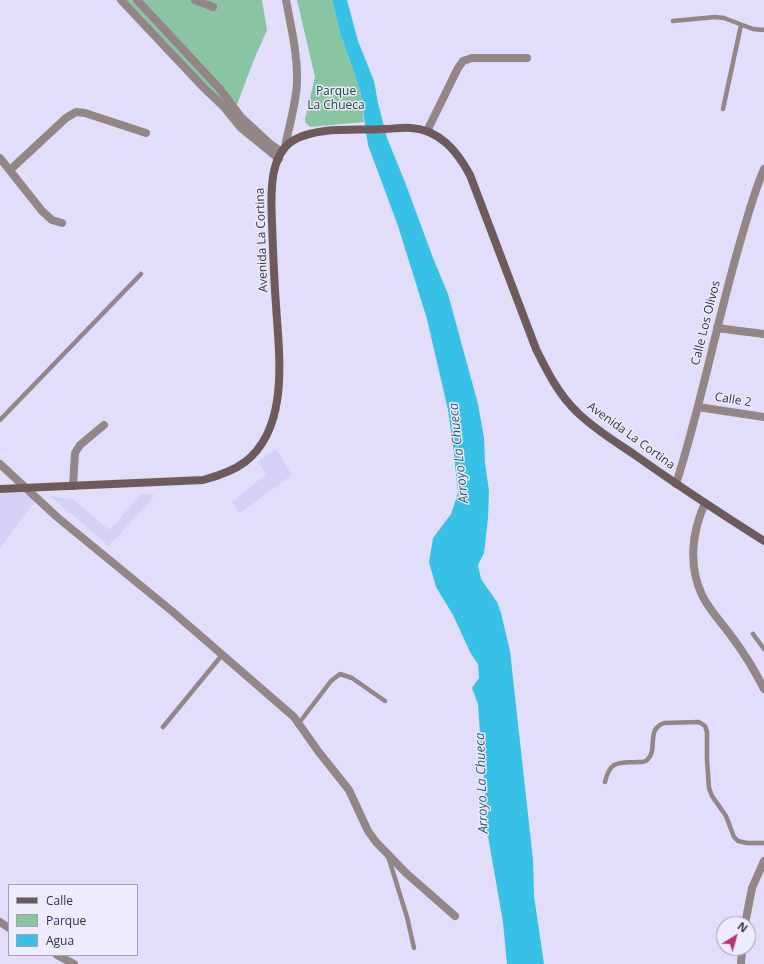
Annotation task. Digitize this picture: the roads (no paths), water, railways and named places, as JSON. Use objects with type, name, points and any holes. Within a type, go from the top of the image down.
[{"type":"main road","name":"Avenida La Cortina","points":[[0,489],[203,480],[228,472],[245,462],[262,442],[270,428],[275,412],[278,394],[278,344],[273,262],[271,191],[272,178],[282,153],[299,138],[321,131],[411,128],[427,131],[446,142],[461,160],[470,175],[536,349],[562,395],[577,413],[598,430],[676,484],[764,540]]},
{"type":"street","points":[[121,0],[203,88],[223,106],[242,128],[282,153]]},
{"type":"street","points":[[137,0],[219,88],[241,117],[282,153]]},
{"type":"street","points":[[195,0],[213,7]]},
{"type":"street","points":[[282,153],[297,84],[296,57],[286,0]]},
{"type":"street","points":[[427,131],[458,68],[463,61],[472,58],[527,58]]},
{"type":"street","points":[[10,170],[66,118],[76,112],[84,113],[146,133]]},
{"type":"street","points":[[0,158],[42,211],[52,220],[62,223]]},
{"type":"street","name":"Calle Los Olivos","points":[[676,484],[698,407],[734,262],[764,169]]},
{"type":"street","points":[[717,328],[764,334]]},
{"type":"street","name":"Calle 2","points":[[698,407],[764,417]]},
{"type":"street","points":[[73,486],[75,453],[80,445],[104,425]]},
{"type":"street","points":[[0,464],[62,522],[173,612],[294,717],[318,751],[349,790],[368,831],[376,842],[387,855],[455,916]]},
{"type":"street","points":[[706,503],[698,519],[694,536],[693,553],[697,584],[709,607],[748,661],[764,689]]},
{"type":"street","points":[[747,916],[752,888],[764,861]]},
{"type":"street","points":[[59,956],[74,964]]},
{"type":"lane","points":[[673,21],[714,17],[724,18],[753,29],[764,30]]},
{"type":"lane","points":[[723,109],[741,25]]},
{"type":"lane","points":[[0,420],[142,274]]},
{"type":"lane","points":[[753,634],[764,649]]},
{"type":"lane","points":[[163,727],[222,655]]},
{"type":"lane","points":[[299,723],[331,681],[340,674],[352,678],[385,701]]},
{"type":"lane","points":[[605,782],[608,770],[614,764],[644,762],[648,760],[652,753],[654,732],[659,725],[664,723],[699,722],[705,726],[707,732],[707,760],[712,796],[726,816],[734,837],[738,841],[747,843],[764,843]]},
{"type":"lane","points":[[387,855],[407,917],[414,948]]},
{"type":"water","name":"Arroyo La Chueca","points":[[332,0],[347,0],[358,41],[374,81],[387,138],[448,294],[478,404],[484,438],[485,463],[489,491],[484,553],[478,565],[481,579],[497,602],[510,651],[533,860],[534,896],[544,964],[507,964],[503,922],[486,825],[485,786],[478,704],[472,688],[479,678],[478,664],[471,654],[453,615],[436,587],[429,562],[433,538],[451,514],[458,493],[448,410],[427,319],[398,226],[368,145],[360,90],[340,33]]},
{"type":"park label","name":"Parque La Chueca","points":[[336,99]]}]
